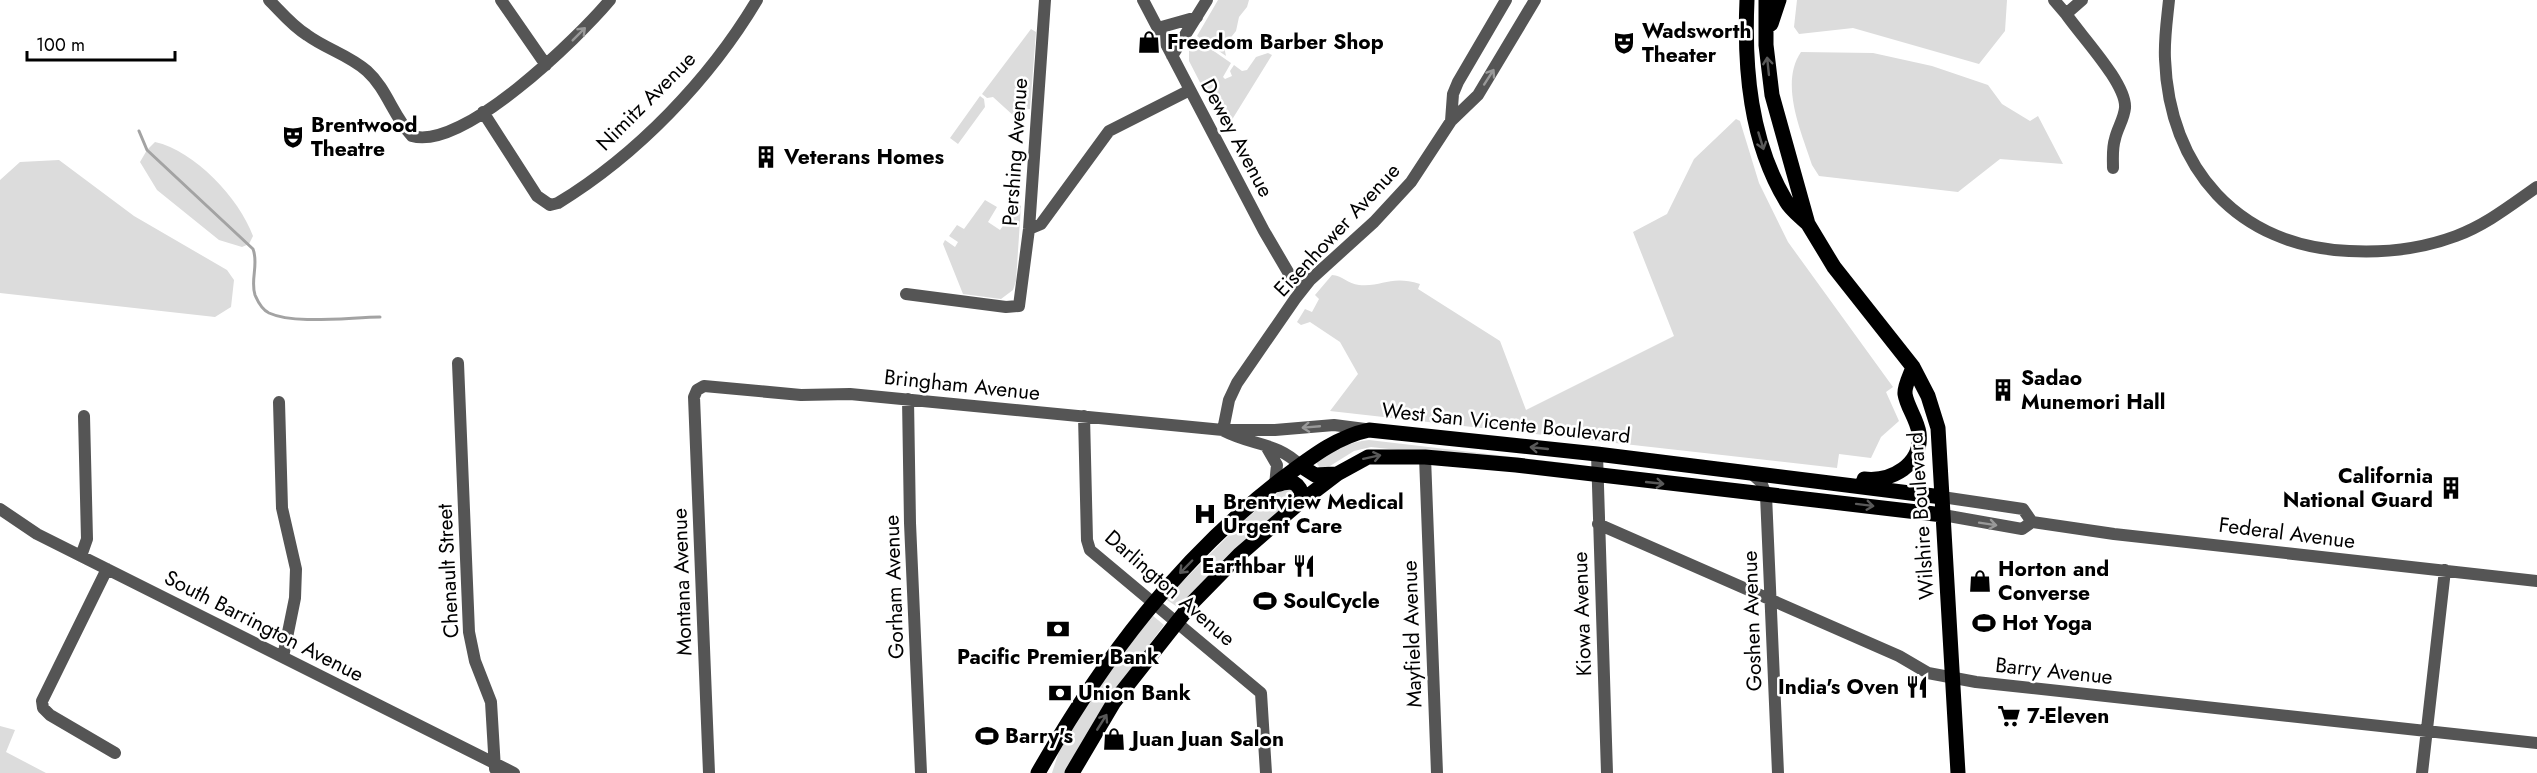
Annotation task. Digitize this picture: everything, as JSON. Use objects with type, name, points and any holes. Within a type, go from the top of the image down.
[{"type":"main road","points":[[1738,0],[1740,64],[1752,106]]},
{"type":"main road","name":"Wilshire Boulevard","points":[[1747,0],[1745,36],[1752,106],[1770,170],[1787,203],[1808,224],[1834,267],[1913,367],[1928,396],[1938,428],[1958,773]]},
{"type":"main road","name":"Wilshire Boulevard","points":[[1767,0],[1768,70],[1778,123],[1802,194],[1808,224]]},
{"type":"main road","points":[[1766,38],[1779,0]]},
{"type":"main road","points":[[1788,478],[1815,474],[1874,480],[1897,474],[1907,466],[1918,444],[1917,426],[1905,392],[1913,367]]},
{"type":"main road","name":"West San Vicente Boulevard","points":[[1038,773],[1094,680],[1152,602],[1225,528],[1300,465],[1342,438],[1370,430],[1597,454],[1942,497]]},
{"type":"main road","name":"West San Vicente Boulevard","points":[[1072,773],[1114,702],[1177,621],[1239,555],[1299,502],[1337,474],[1368,456],[1425,457],[1516,465],[1597,477],[1943,515]]},
{"type":"main road","points":[[1300,465],[1315,475],[1337,474]]},
{"type":"main road","points":[[1275,485],[1291,481],[1295,483],[1302,494],[1299,502]]},
{"type":"main road","points":[[1047,773],[1055,742]]},
{"type":"street","points":[[269,0],[306,35],[350,58],[368,71],[383,89],[392,111],[412,136],[430,138],[441,135],[483,112],[546,66],[586,28],[610,0]]},
{"type":"street","points":[[501,0],[546,66]]},
{"type":"street","name":"Nimitz Avenue","points":[[483,112],[537,196],[550,204],[558,203],[613,164],[654,127],[711,65],[757,0]]},
{"type":"street","name":"Pershing Avenue","points":[[906,294],[1006,307],[1019,306],[1029,229],[1045,0]]},
{"type":"street","name":"Dewey Avenue","points":[[1143,0],[1264,231],[1291,278],[1302,290]]},
{"type":"street","points":[[1172,56],[1207,0]]},
{"type":"street","name":"Eisenhower Avenue","points":[[1450,121],[1458,82],[1506,0]]},
{"type":"street","name":"Eisenhower Avenue","points":[[1223,430],[1229,400],[1237,383],[1302,290],[1396,199],[1421,168],[1450,121],[1478,95],[1535,0]]},
{"type":"street","points":[[2054,0],[2118,81],[2124,95],[2125,108],[2115,139],[2113,168]]},
{"type":"street","points":[[2066,14],[2082,0]]},
{"type":"street","points":[[2169,0],[2165,37],[2168,86],[2175,117],[2187,147],[2213,190],[2225,203],[2251,225],[2272,236],[2334,251],[2388,252],[2426,245],[2457,236],[2492,219],[2537,187]]},
{"type":"street","points":[[1158,28],[1197,17]]},
{"type":"street","points":[[1029,229],[1041,224],[1109,131],[1190,90]]},
{"type":"street","name":"Chenault Street","points":[[458,363],[469,632],[475,661],[491,702],[495,768]]},
{"type":"street","name":"Bringham Avenue","points":[[698,390],[705,386],[801,395],[850,394],[1223,430],[1275,430],[1334,425],[1370,430]]},
{"type":"street","name":"Montana Avenue","points":[[698,390],[694,397],[709,773]]},
{"type":"street","name":"Gorham Avenue","points":[[908,399],[910,523],[921,773]]},
{"type":"street","points":[[279,402],[282,508],[296,568],[295,598],[283,657]]},
{"type":"street","points":[[81,556],[87,538],[84,416]]},
{"type":"street","name":"Darlington Avenue","points":[[1084,416],[1087,540],[1090,550],[1261,693],[1266,773]]},
{"type":"street","name":"Bringham Avenue","points":[[1223,430],[1241,439],[1286,452],[1300,465]]},
{"type":"street","points":[[1266,446],[1277,465],[1275,485]]},
{"type":"street","name":"Kiowa Avenue","points":[[1597,454],[1607,773]]},
{"type":"street","name":"Mayfield Avenue","points":[[1425,457],[1437,773]]},
{"type":"street","points":[[1751,473],[1761,482],[1766,495]]},
{"type":"street","name":"Goshen Avenue","points":[[1766,495],[1778,773]]},
{"type":"street","name":"Federal Avenue","points":[[1942,497],[2023,509],[2032,522]]},
{"type":"street","name":"South Barrington Avenue","points":[[0,509],[22,526],[283,657],[495,768],[514,773]]},
{"type":"street","name":"Federal Avenue","points":[[1943,515],[2022,529],[2032,522],[2114,534],[2537,581]]},
{"type":"street","name":"Barry Avenue","points":[[1598,524],[1899,656],[1928,672],[1952,678],[2537,743]]},
{"type":"street","points":[[107,569],[42,701],[42,708],[115,753]]},
{"type":"street","points":[[2422,773],[2445,570]]},
{"type":"shaded area","points":[[1218,0],[1249,0],[1247,7],[1239,17],[1236,31],[1224,46],[1226,56],[1197,36]]},
{"type":"shaded area","points":[[1797,0],[2007,0],[2005,31],[1979,64],[1853,28],[1799,34],[1794,27]]},
{"type":"shaded area","points":[[1031,29],[1036,32],[1030,109],[1016,109],[1015,117],[993,97],[987,98],[982,94]]},
{"type":"shaded area","points":[[1195,38],[1231,63],[1223,77],[1225,79],[1232,76],[1230,71],[1234,65],[1242,71],[1247,70],[1256,57],[1268,53],[1272,55],[1225,131],[1189,61],[1189,49]]},
{"type":"shaded area","points":[[1801,52],[1873,53],[1932,66],[1988,85],[2002,104],[2030,121],[2038,116],[2063,164],[2000,159],[1958,192],[1819,176],[1812,165],[1794,108],[1792,79]]},
{"type":"shaded area","points":[[980,96],[984,99],[985,107],[958,144],[950,138]]},
{"type":"shaded area","points":[[1736,119],[1740,121],[1759,183],[1788,242],[1893,387],[1886,392],[1899,421],[1881,437],[1871,458],[1839,454],[1837,468],[1330,411],[1358,374],[1340,342],[1310,322],[1301,325],[1297,322],[1305,309],[1312,312],[1319,299],[1315,295],[1332,275],[1359,285],[1394,281],[1420,284],[1418,289],[1500,341],[1526,410],[1674,336],[1633,232],[1667,214],[1694,159]]},
{"type":"shaded area","points":[[155,142],[185,155],[214,178],[246,221],[253,236],[249,244],[242,247],[219,240],[157,190],[140,162]]},
{"type":"shaded area","points":[[59,160],[134,216],[227,270],[234,280],[231,307],[215,317],[0,293],[0,180],[20,162]]},
{"type":"shaded area","points":[[985,200],[997,207],[988,222],[1000,230],[1018,204],[1021,206],[1016,281],[1013,290],[1001,299],[963,294],[943,244],[945,240],[955,247],[958,242],[949,236],[957,225],[964,229]]},
{"type":"shaded area","points":[[1369,440],[1574,464],[1573,469],[1371,447],[1354,451],[1322,471],[1316,462],[1341,447]]},
{"type":"shaded area","points":[[1287,485],[1298,496],[1179,608],[1167,600],[1167,597],[1242,522]]},
{"type":"shaded area","points":[[1152,615],[1164,625],[1108,700],[1065,773],[1052,773],[1062,742],[1087,702]]},
{"type":"shaded area","points":[[0,726],[15,730],[6,752],[46,773],[0,773]]},
{"type":"waterway","points":[[139,131],[147,150],[253,249],[255,295],[267,312],[280,317],[308,320],[380,317]]},
{"type":"place","name":"Freedom Barber Shop","points":[[1149,42]]},
{"type":"place","name":"Wadsworth Theater","points":[[1624,43]]},
{"type":"place","name":"Brentwood Theatre","points":[[293,137]]},
{"type":"place","name":"Veterans Homes","points":[[766,157]]},
{"type":"place","name":"Sadao Munemori Hall","points":[[2003,390]]},
{"type":"place","name":"California National Guard","points":[[2451,488]]},
{"type":"place","name":"Brentview Medical Urgent Care","points":[[1205,514]]},
{"type":"place","name":"Earthbar","points":[[1304,566]]},
{"type":"place","name":"Horton and Converse","points":[[1980,581]]},
{"type":"place","name":"SoulCycle","points":[[1265,601]]},
{"type":"place","name":"Hot Yoga","points":[[1984,623]]},
{"type":"place","name":"Pacific Premier Bank","points":[[1058,629]]},
{"type":"place","name":"India's Oven","points":[[1917,687]]},
{"type":"place","name":"Union Bank","points":[[1060,693]]},
{"type":"place","name":"7-Eleven","points":[[2009,716]]},
{"type":"place","name":"Barry's","points":[[987,736]]},
{"type":"place","name":"Juan Juan Salon","points":[[1114,739]]}]
